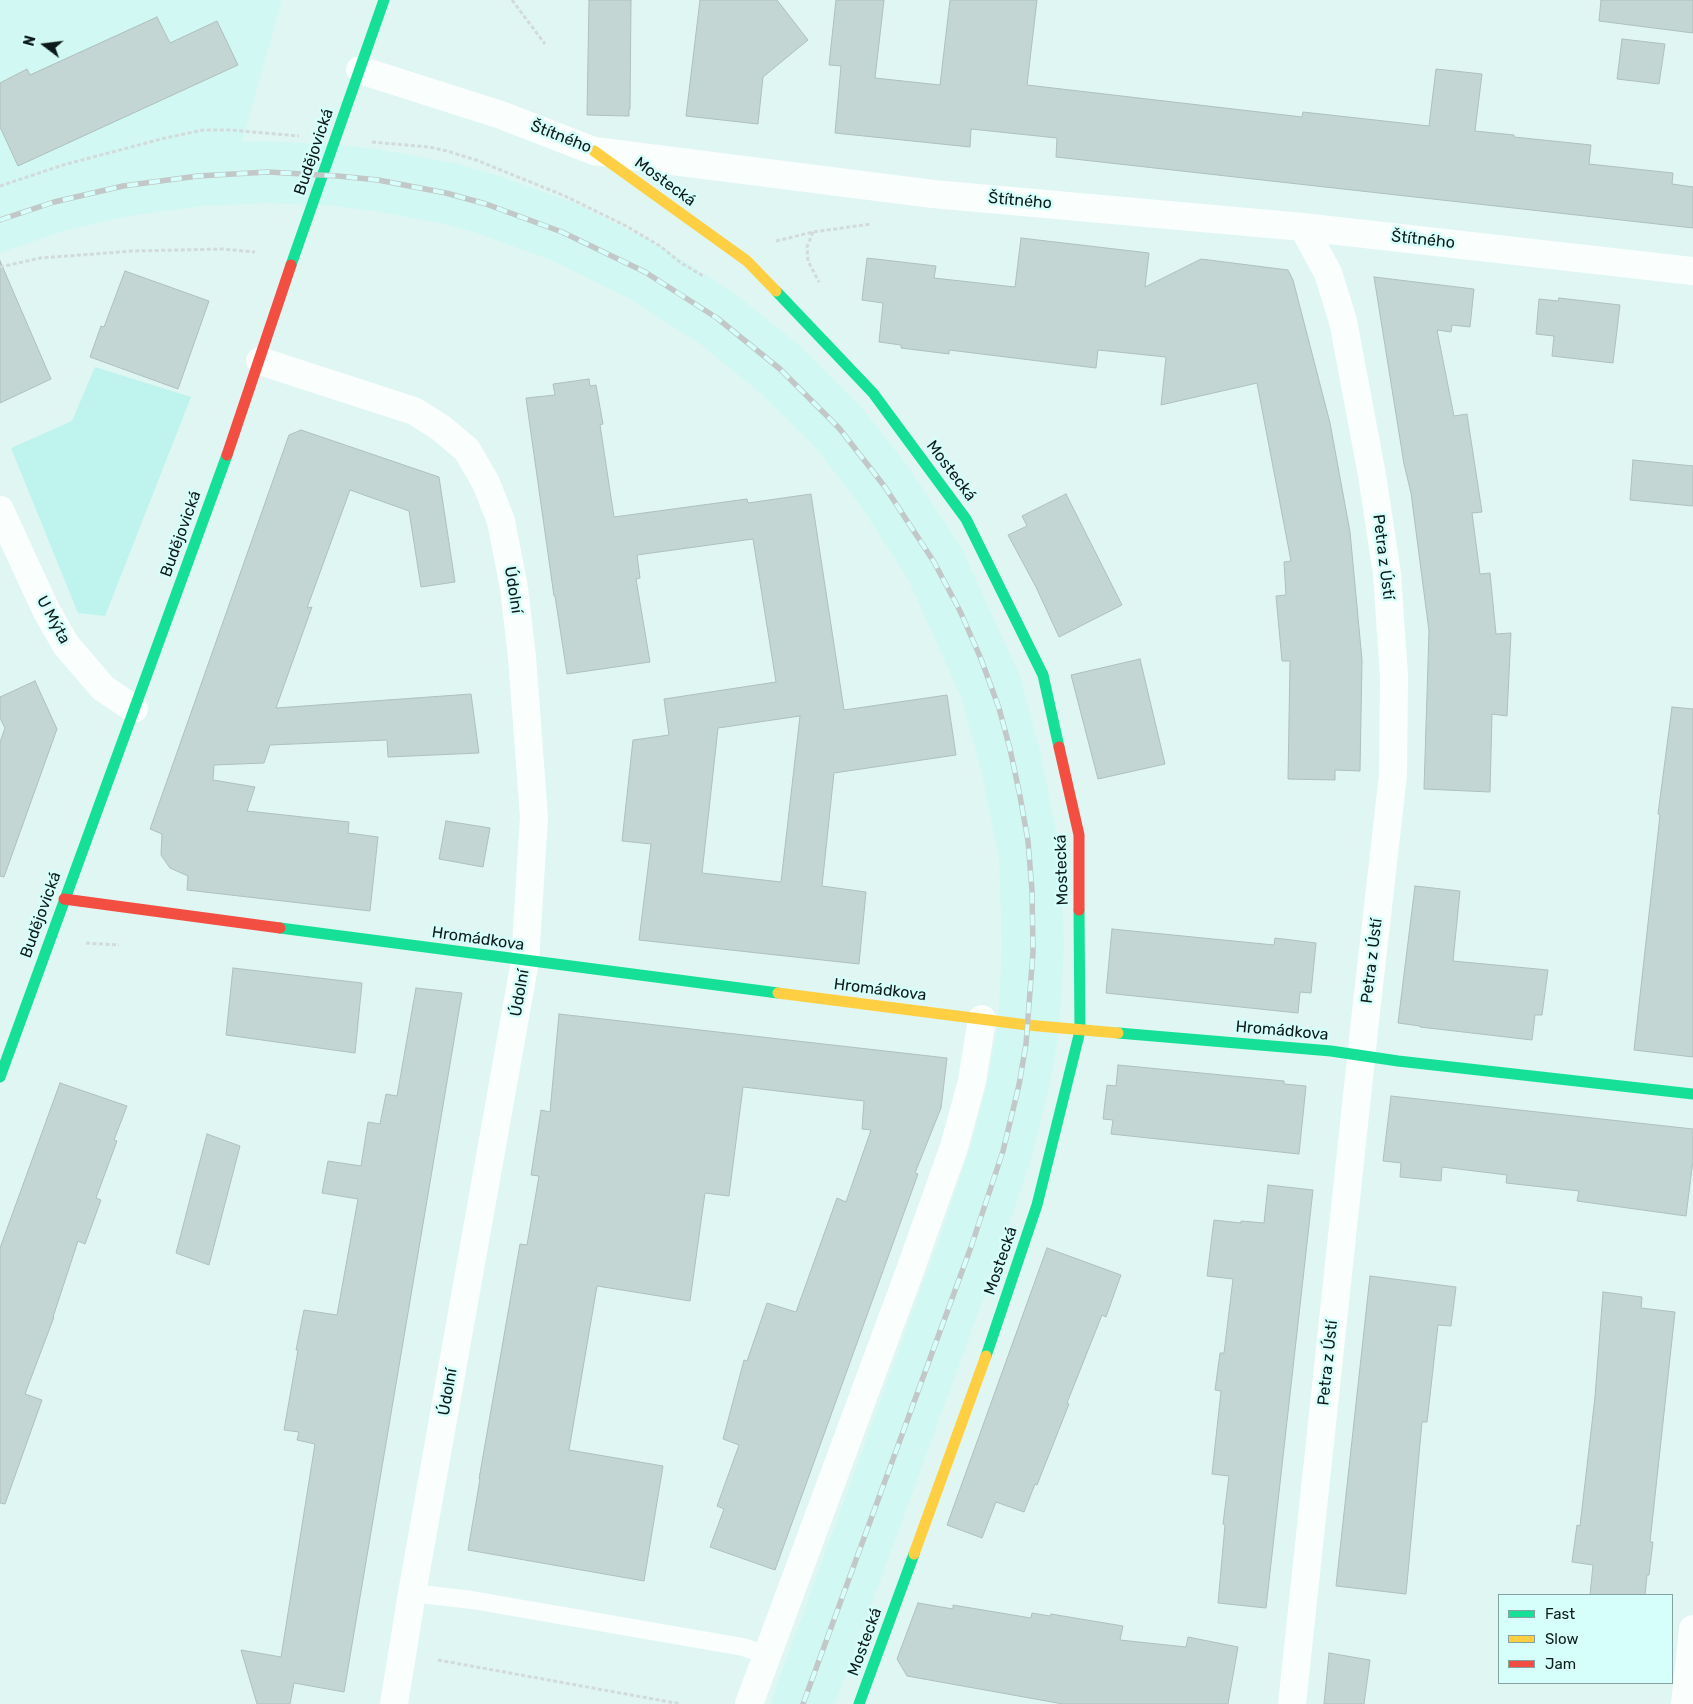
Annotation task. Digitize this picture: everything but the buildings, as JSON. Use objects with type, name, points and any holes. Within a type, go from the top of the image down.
[{"type":"street","name":"Budějovická","points":[[0,1077],[260,361],[294,256],[384,0]]},
{"type":"street","name":"Štítného","points":[[360,70],[501,115],[594,151],[933,194],[1303,227],[1693,271]]},
{"type":"street","name":"Mostecká","points":[[594,151],[747,261],[873,393],[966,519],[1043,675],[1079,835],[1080,1031],[1037,1205],[970,1404],[859,1704]]},
{"type":"street","name":"Petra z Ústí","points":[[1292,1704],[1393,775],[1394,676],[1387,574],[1372,475],[1343,321],[1328,274],[1303,227]]},
{"type":"street","name":"Údolní","points":[[260,361],[414,411],[441,428],[466,450],[486,483],[501,521],[514,588],[522,657],[534,817],[525,962],[412,1593],[394,1704]]},
{"type":"street","name":"U Mýta","points":[[0,510],[46,610],[66,644],[104,688],[134,709]]},
{"type":"street","name":"Hromádkova","points":[[64,899],[525,962],[1080,1031],[1331,1051],[1693,1094]]},
{"type":"street","points":[[749,1704],[954,1147],[972,1081],[982,1019]]},
{"type":"street","points":[[1685,1704],[1693,1629]]},
{"type":"lane","points":[[412,1593],[472,1600],[743,1647],[767,1655]]},
{"type":"path","points":[[512,0],[545,44]]},
{"type":"path","points":[[0,186],[64,164],[165,138],[203,130],[255,132]]},
{"type":"path","points":[[429,147],[476,160],[565,196],[626,226],[706,278],[714,275],[735,252]]},
{"type":"path","points":[[802,234],[874,224]]},
{"type":"path","points":[[813,232],[807,247],[808,261],[823,289]]},
{"type":"path","points":[[0,267],[40,258],[132,251],[223,249],[255,252]]},
{"type":"path","points":[[435,1660],[681,1704]]},
{"type":"shaded area","points":[[0,0],[282,0],[242,142],[268,141],[340,145],[382,150],[454,163],[496,175],[575,203],[660,246],[735,294],[800,346],[862,408],[910,469],[961,547],[1020,676],[1041,755],[1060,852],[1064,947],[1059,1030],[1049,1089],[1032,1156],[999,1256],[835,1704],[770,1704],[941,1235],[973,1139],[989,1076],[998,1023],[1002,946],[999,859],[981,770],[961,697],[907,577],[860,505],[816,448],[759,392],[699,343],[630,299],[551,260],[477,233],[440,223],[374,211],[335,206],[268,203],[201,206],[128,216],[63,231],[0,253]]},
{"type":"shaded area","points":[[95,367],[191,397],[105,616],[78,613],[11,448],[72,421]]},
{"type":"railway","points":[[0,220],[54,202],[123,186],[198,176],[268,172],[378,180],[446,193],[486,204],[562,232],[645,272],[717,318],[780,369],[839,428],[885,487],[934,562],[960,611],[981,659],[999,708],[1020,796],[1028,841],[1032,891],[1033,952],[1026,1044],[1019,1085],[1003,1151],[971,1247],[803,1704]]},
{"type":"traffic: fast","points":[[291,265],[384,0]]},
{"type":"traffic: fast","points":[[776,291],[873,393],[966,519],[1043,675],[1059,747]]},
{"type":"traffic: fast","points":[[0,1077],[227,455]]},
{"type":"traffic: fast","points":[[986,1356],[1037,1205],[1080,1031],[1079,910]]},
{"type":"traffic: fast","points":[[280,928],[778,993]]},
{"type":"traffic: fast","points":[[1118,1033],[1331,1051],[1398,1061],[1693,1094]]},
{"type":"traffic: fast","points":[[859,1704],[914,1554]]},
{"type":"traffic: slow","points":[[594,151],[747,261],[776,291]]},
{"type":"traffic: slow","points":[[778,993],[1027,1025],[1118,1033]]},
{"type":"traffic: slow","points":[[914,1554],[986,1356]]},
{"type":"traffic: jam","points":[[227,455],[291,265]]},
{"type":"traffic: jam","points":[[1059,747],[1079,835],[1079,910]]},
{"type":"traffic: jam","points":[[64,899],[280,928]]}]
